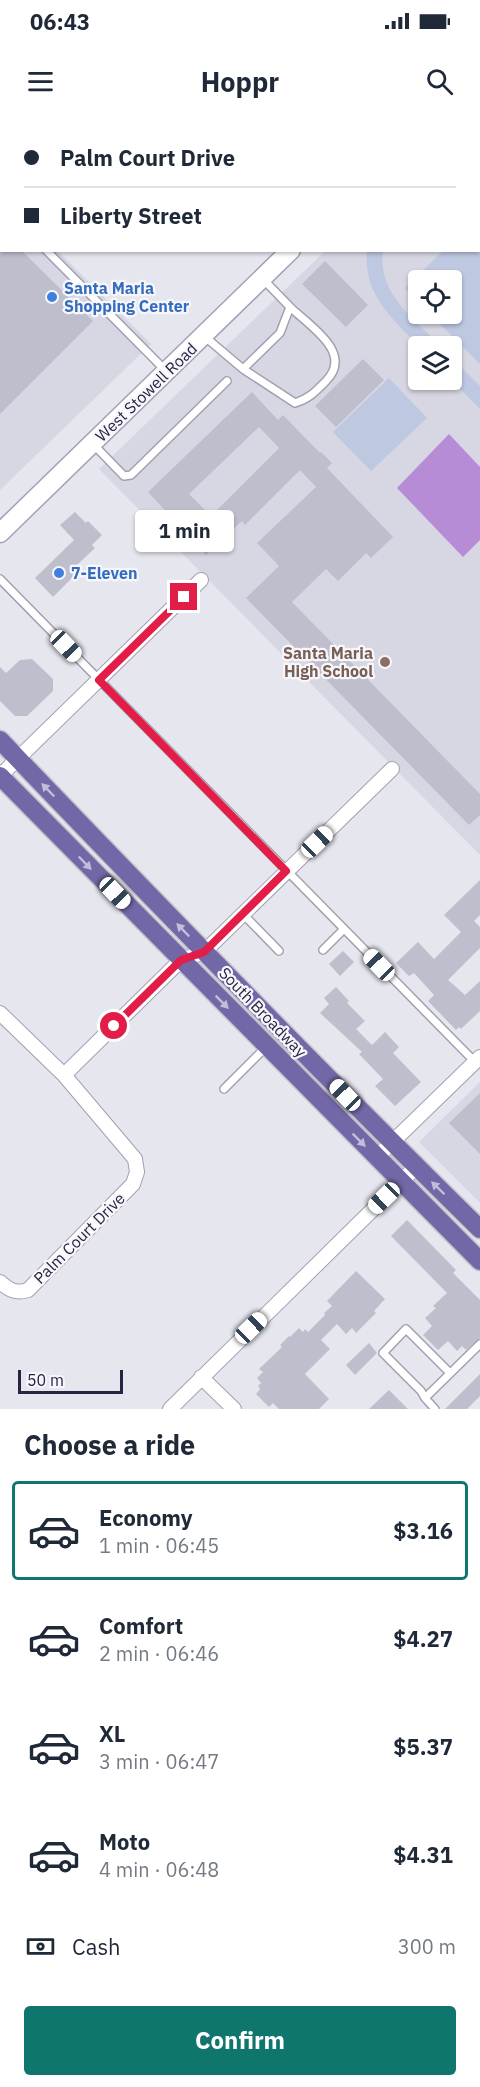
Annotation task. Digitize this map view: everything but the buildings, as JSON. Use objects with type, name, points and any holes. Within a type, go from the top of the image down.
[{"type":"main road","name":"West Stowell Road","points":[[0,533],[289,252]]},
{"type":"main road","name":"South Broadway","points":[[0,740],[391,1143],[480,1229]]},
{"type":"main road","name":"South Broadway","points":[[0,776],[480,1261]]},
{"type":"street","points":[[0,776],[201,580]]},
{"type":"street","points":[[64,1075],[181,960],[204,952],[392,769]]},
{"type":"street","name":"Palm Court Drive","points":[[0,1013],[64,1075],[108,1125],[135,1159],[137,1172],[133,1184],[28,1290],[19,1293],[0,1282]]},
{"type":"street","points":[[377,1157],[477,1059]]},
{"type":"street","points":[[170,1409],[416,1167]]},
{"type":"street","points":[[201,1377],[234,1409]]},
{"type":"lane","points":[[48,252],[167,372]]},
{"type":"lane","points":[[204,336],[243,369],[296,403],[309,398],[334,373],[337,360],[332,347],[262,278]]},
{"type":"lane","points":[[243,369],[280,333],[290,307]]},
{"type":"lane","points":[[93,444],[124,476],[131,475],[227,381]]},
{"type":"lane","points":[[0,579],[286,871],[477,1059]]},
{"type":"lane","points":[[243,914],[279,951]]},
{"type":"lane","points":[[323,950],[344,929]]},
{"type":"lane","points":[[224,1089],[267,1046]]},
{"type":"lane","points":[[435,1409],[421,1391],[382,1353],[406,1329],[450,1373]]},
{"type":"lane","points":[[425,1398],[480,1344]]},
{"type":"shaded area","name":"Santa Maria Shopping Center","points":[[0,252],[59,252],[151,344],[0,490]]},
{"type":"shaded area","name":"Santa Maria High School","points":[[324,252],[480,252],[480,855],[99,469]]},
{"type":"shaded area","points":[[367,252],[383,252],[386,280],[408,314],[408,324],[418,324],[431,336],[409,336],[381,304],[370,280]]},
{"type":"shaded area","points":[[442,252],[480,252],[480,364],[462,346],[462,336],[452,336],[440,324],[462,324],[462,270],[423,270]]},
{"type":"shaded area","points":[[462,368],[480,386],[480,409],[461,390]]},
{"type":"shaded area","points":[[389,378],[427,418],[371,471],[333,432]]},
{"type":"shaded area","points":[[449,434],[480,467],[480,540],[463,557],[397,488]]},
{"type":"shaded area","points":[[480,1082],[480,1203],[419,1142]]},
{"type":"place","name":"Santa Maria Shopping Center","points":[[52,297]]},
{"type":"place","name":"7-Eleven","points":[[59,573]]},
{"type":"place","name":"Santa Maria High School","points":[[385,662]]},
{"type":"route","points":[[114,1026],[181,960],[204,952],[286,871],[99,680],[184,597]]}]
